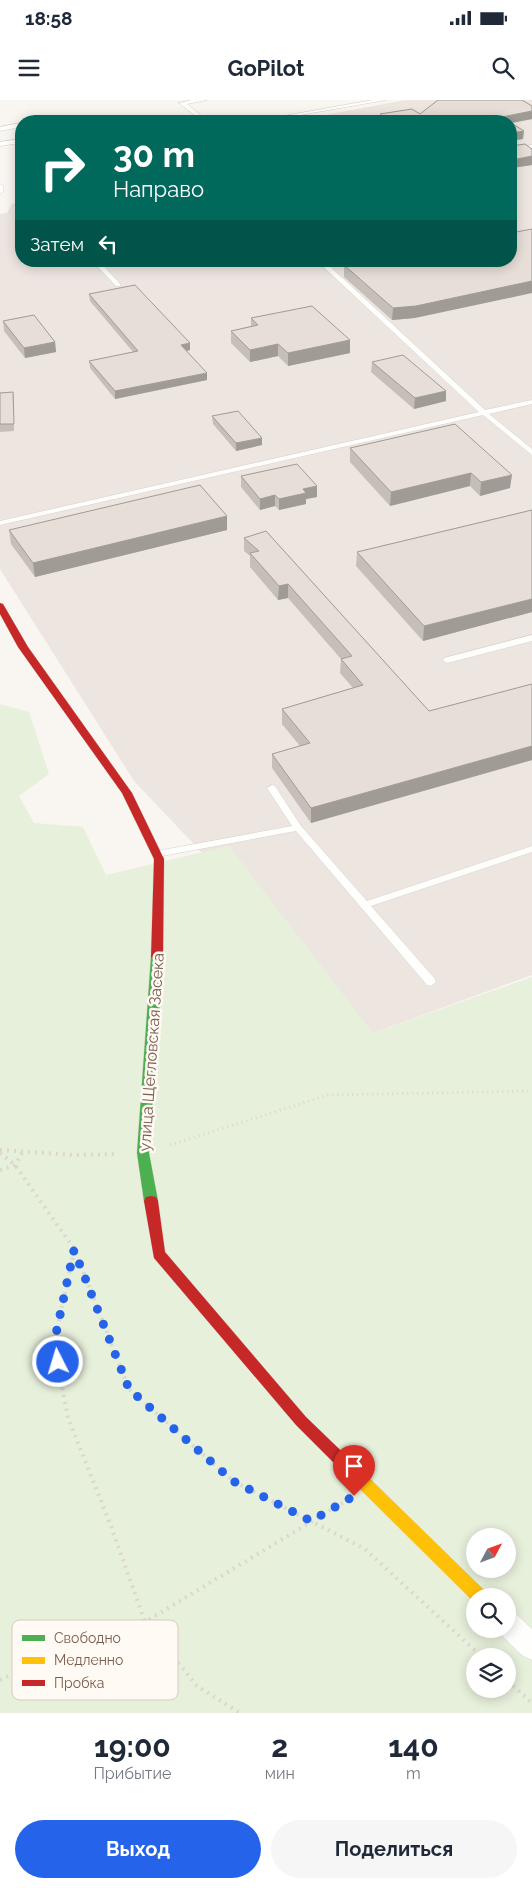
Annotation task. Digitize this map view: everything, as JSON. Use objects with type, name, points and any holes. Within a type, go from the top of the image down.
[{"type":"street","name":"улица Щегловская Засека","points":[[0,606],[22,647],[128,793],[158,859],[158,938],[143,1153],[159,1254],[301,1421],[471,1588]]},
{"type":"street","points":[[516,1632],[532,1647]]},
{"type":"lane","points":[[197,115],[182,103],[204,100]]},
{"type":"lane","points":[[294,115],[383,100]]},
{"type":"lane","points":[[0,128],[15,126]]},
{"type":"lane","points":[[0,144],[15,142]]},
{"type":"lane","points":[[517,150],[532,147]]},
{"type":"lane","points":[[0,186],[0,192]]},
{"type":"lane","points":[[101,267],[118,286]]},
{"type":"lane","points":[[326,267],[484,414],[532,453]]},
{"type":"lane","points":[[0,524],[532,402]]},
{"type":"lane","points":[[447,660],[532,638]]},
{"type":"lane","points":[[272,788],[298,828],[431,982]]},
{"type":"lane","points":[[156,854],[298,828]]},
{"type":"lane","points":[[365,906],[532,850]]},
{"type":"path","points":[[0,1152],[74,1155],[143,1153],[328,1095],[532,1090]]},
{"type":"path","points":[[0,1152],[15,1165],[74,1250],[129,1389],[233,1481],[365,1549],[472,1648]]},
{"type":"path","points":[[0,1170],[15,1165],[22,1153]]},
{"type":"path","points":[[74,1250],[54,1343],[68,1418],[111,1526],[144,1620]]},
{"type":"path","points":[[148,1620],[368,1488]]},
{"type":"path","points":[[178,1663],[197,1686],[240,1713]]},
{"type":"path","points":[[0,1680],[12,1674]]},
{"type":"path","points":[[516,1688],[532,1703]]},
{"type":"shaded area","points":[[406,100],[532,100],[532,975],[373,1033],[134,781],[0,569],[0,214],[7,213],[12,204],[15,204],[15,267],[517,267],[517,115],[325,115]]},
{"type":"green space","points":[[0,704],[29,712],[49,774],[19,796],[34,823],[83,827],[106,875],[229,846],[373,1033],[532,977],[532,1713],[0,1713]]},
{"type":"building","points":[[438,100],[522,100],[532,106],[532,111],[512,115],[380,114],[412,109],[420,114]]},
{"type":"building","points":[[517,127],[524,131],[517,132]]},
{"type":"building","points":[[525,144],[532,149],[532,156],[517,159],[517,145]]},
{"type":"building","points":[[532,229],[532,281],[416,306],[393,308],[346,267],[517,267],[517,232]]},
{"type":"building","points":[[135,285],[190,343],[181,345],[207,373],[115,391],[89,361],[138,351],[89,294]]},
{"type":"building","points":[[312,306],[350,340],[288,353],[278,344],[250,350],[231,331],[258,325],[251,318]]},
{"type":"building","points":[[34,315],[55,342],[24,348],[3,321]]},
{"type":"building","points":[[403,355],[446,391],[415,398],[372,362]]},
{"type":"building","points":[[13,392],[14,424],[0,424],[0,393]]},
{"type":"building","points":[[238,411],[262,438],[236,443],[212,416]]},
{"type":"building","points":[[455,424],[512,475],[481,482],[471,473],[391,492],[350,448]]},
{"type":"building","points":[[297,464],[317,486],[303,489],[306,493],[279,499],[275,495],[260,499],[241,476]]},
{"type":"building","points":[[200,485],[227,516],[33,563],[9,530]]},
{"type":"building","points":[[532,510],[532,599],[424,626],[357,552]]},
{"type":"building","points":[[266,531],[429,711],[532,684],[532,746],[311,808],[272,754],[310,743],[282,709],[363,685],[341,659],[352,656],[288,584],[279,586],[250,553],[259,551],[244,538]]},
{"type":"traffic: fast","points":[[151,1201],[143,1153],[157,957]]},
{"type":"traffic: slow","points":[[356,1475],[471,1588]]},
{"type":"traffic: jam","points":[[0,606],[23,647],[127,793],[159,859],[157,957]]},
{"type":"traffic: jam","points":[[151,1201],[159,1254],[301,1421],[356,1475]]},
{"type":"route","points":[[58,1362],[54,1343],[74,1250],[129,1389],[233,1481],[311,1521],[354,1496]]}]
